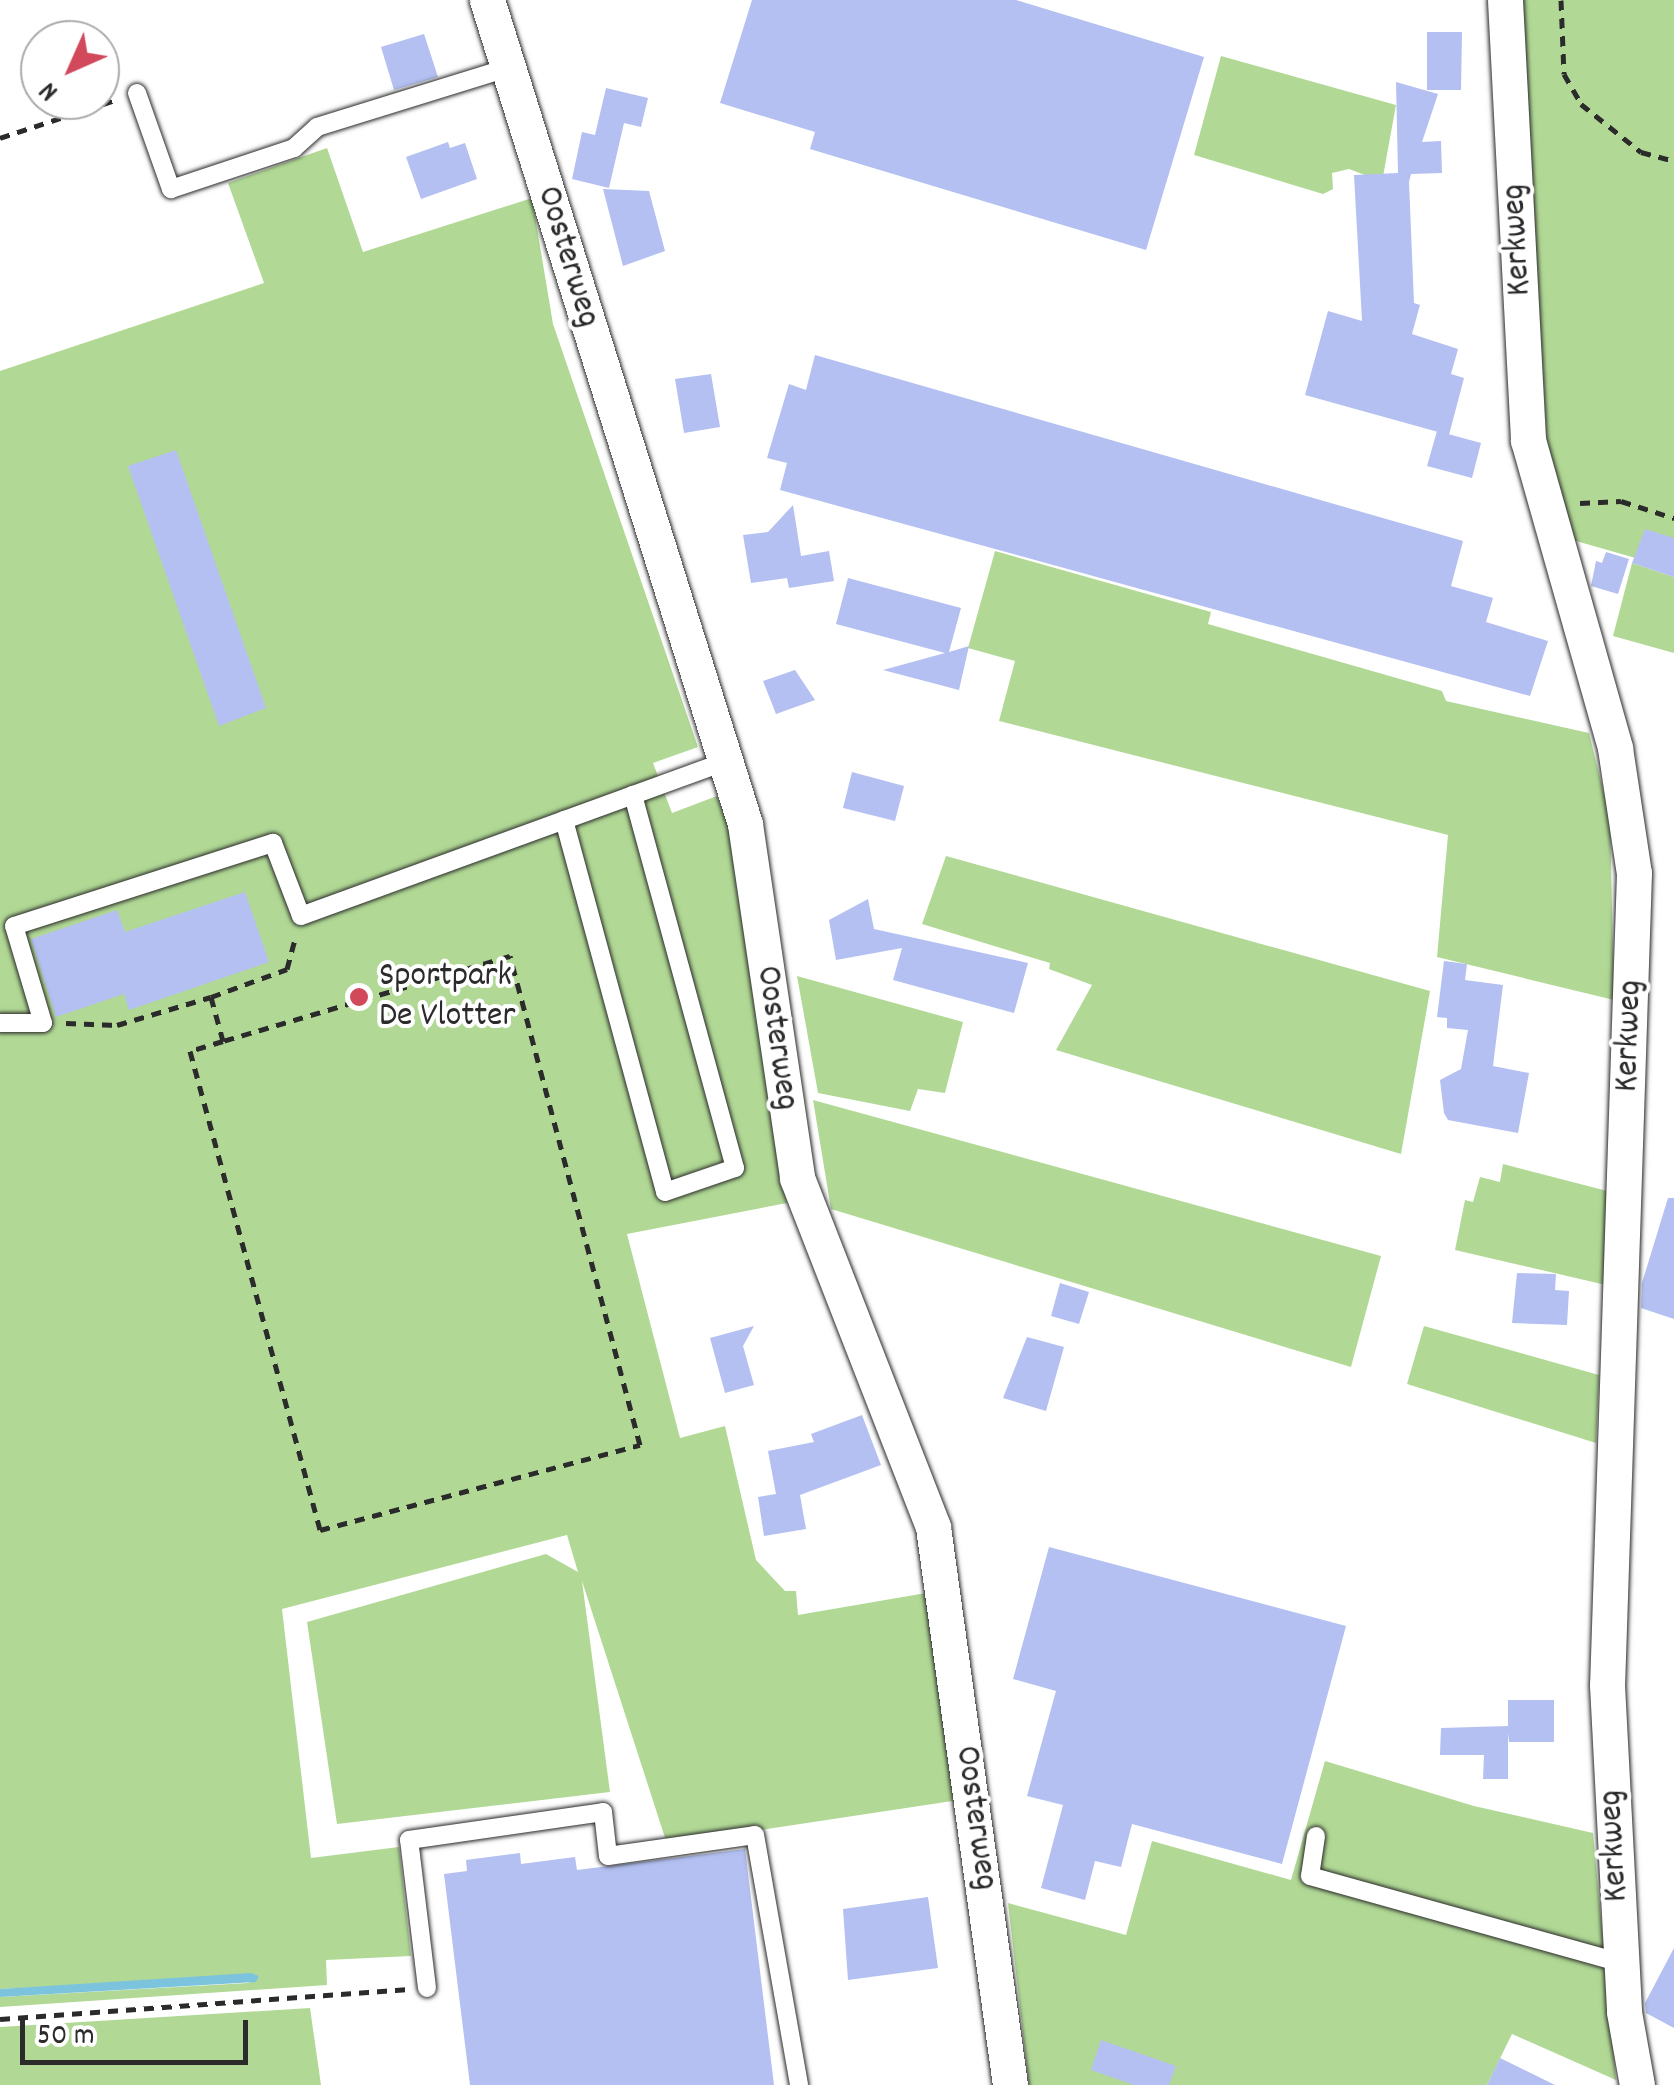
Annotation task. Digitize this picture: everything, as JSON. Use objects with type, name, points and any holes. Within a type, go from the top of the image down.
[{"type":"street","name":"Oosterweg","points":[[487,0],[745,824],[797,1178],[932,1527],[1010,2085]]},
{"type":"street","name":"Kerkweg","points":[[1505,0],[1528,440],[1615,748],[1634,872],[1607,1684],[1621,1962],[1637,2085]]},
{"type":"lane","points":[[137,93],[171,189],[294,148],[317,127],[508,68]]},
{"type":"lane","points":[[0,1023],[43,1023],[14,926],[273,843],[301,916],[726,762]]},
{"type":"lane","points":[[564,820],[664,1192],[735,1168],[632,795]]},
{"type":"lane","points":[[426,1988],[409,1840],[603,1812],[608,1856],[755,1835],[799,2085]]},
{"type":"lane","points":[[1316,1836],[1310,1876],[1621,1962]]},
{"type":"path","points":[[1561,0],[1564,74],[1581,104],[1641,152],[1674,161]]},
{"type":"path","points":[[0,138],[137,93]]},
{"type":"path","points":[[1546,504],[1621,501],[1674,518]]},
{"type":"path","points":[[43,1023],[117,1025],[210,998],[288,969],[301,916]]},
{"type":"path","points":[[510,956],[640,1444],[320,1530],[190,1052],[223,1041],[510,956]]},
{"type":"path","points":[[210,998],[223,1041]]},
{"type":"path","points":[[0,2019],[426,1988]]},
{"type":"green space","points":[[1519,0],[1674,0],[1674,569],[1569,539],[1548,458]]},
{"type":"green space","points":[[1221,56],[1396,105],[1380,193],[1365,175],[1349,169],[1332,173],[1333,189],[1323,194],[1194,155]]},
{"type":"green space","name":"Sportpark De Vlotter","points":[[327,148],[363,252],[532,198],[553,324],[698,747],[653,763],[672,813],[717,796],[736,845],[787,1203],[627,1234],[680,1438],[725,1426],[756,1560],[785,1591],[796,1591],[798,1615],[926,1593],[959,1800],[667,1844],[582,1581],[610,1792],[337,1824],[307,1622],[546,1554],[578,1572],[567,1535],[282,1609],[311,1858],[399,1847],[411,1956],[326,1960],[327,1985],[0,2007],[0,1997],[248,1983],[259,1977],[0,1989],[0,371],[264,283],[228,183]]},
{"type":"green space","points":[[995,551],[1211,612],[1208,624],[1442,691],[1446,701],[1589,733],[1610,818],[1614,1000],[1437,957],[1448,835],[999,721],[1015,661],[968,648]]},
{"type":"green space","points":[[1632,563],[1674,577],[1674,653],[1613,636]]},
{"type":"green space","points":[[946,856],[1430,991],[1401,1154],[1056,1050],[1092,985],[1049,969],[1050,963],[922,924]]},
{"type":"green space","points":[[797,976],[963,1022],[945,1093],[918,1089],[910,1111],[818,1093]]},
{"type":"green space","points":[[813,1100],[1381,1256],[1351,1367],[831,1209]]},
{"type":"green space","points":[[1503,1164],[1611,1192],[1606,1285],[1455,1250],[1465,1200],[1473,1202],[1480,1177],[1500,1182]]},
{"type":"green space","points":[[1424,1326],[1599,1375],[1596,1443],[1407,1384]]},
{"type":"green space","points":[[1325,1761],[1474,1806],[1593,1833],[1616,2080],[1512,2034],[1487,2085],[1029,2085],[1008,1903],[1126,1935],[1152,1841],[1291,1880]]},
{"type":"green space","points":[[310,2008],[321,2085],[0,2085],[0,2027]]},
{"type":"water","points":[[251,1973],[259,1976],[256,1982],[0,1997],[0,1989]]},
{"type":"building","points":[[752,0],[1016,0],[1204,57],[1146,250],[810,149],[815,132],[720,103]]},
{"type":"building","points":[[1427,32],[1462,32],[1461,90],[1427,90]]},
{"type":"building","points":[[424,34],[438,77],[394,90],[381,47]]},
{"type":"building","points":[[1396,82],[1438,94],[1422,142],[1441,141],[1442,173],[1411,174],[1409,182],[1414,303],[1420,305],[1412,334],[1458,349],[1451,374],[1464,378],[1449,435],[1305,395],[1328,311],[1362,321],[1354,175],[1398,173]]},
{"type":"building","points":[[606,88],[648,98],[641,127],[624,123],[609,188],[572,179],[582,132],[595,135]]},
{"type":"building","points":[[448,142],[450,148],[465,143],[477,179],[421,199],[406,157]]},
{"type":"building","points":[[603,189],[649,191],[665,251],[623,266]]},
{"type":"building","points":[[815,355],[1463,541],[1451,586],[1493,598],[1486,622],[1548,641],[1530,696],[780,490],[787,463],[767,458],[789,384],[806,390]]},
{"type":"building","points":[[711,374],[720,427],[684,433],[675,379]]},
{"type":"building","points":[[1437,431],[1481,443],[1472,478],[1427,466]]},
{"type":"building","points":[[176,450],[266,708],[219,726],[128,466]]},
{"type":"building","points":[[793,505],[801,556],[829,551],[834,581],[789,588],[787,578],[751,583],[743,535],[768,532]]},
{"type":"building","points":[[1645,529],[1674,538],[1674,577],[1632,563]]},
{"type":"building","points":[[1606,552],[1629,559],[1618,594],[1591,586],[1596,561],[1602,563]]},
{"type":"building","points":[[848,578],[961,608],[949,652],[969,646],[959,690],[883,670],[945,653],[836,624]]},
{"type":"building","points":[[795,670],[815,700],[776,714],[763,681]]},
{"type":"building","points":[[852,772],[904,786],[895,821],[843,808]]},
{"type":"building","points":[[245,892],[269,962],[129,1010],[124,994],[56,1017],[31,939],[117,910],[125,932]]},
{"type":"building","points":[[868,899],[874,929],[1028,963],[1014,1013],[893,980],[902,948],[836,960],[829,920]]},
{"type":"building","points":[[1444,961],[1467,964],[1465,980],[1503,985],[1493,1066],[1529,1073],[1518,1133],[1448,1120],[1444,1113],[1440,1080],[1461,1069],[1468,1030],[1447,1028],[1447,1018],[1437,1017]]},
{"type":"building","points":[[1668,1198],[1674,1198],[1674,1319],[1641,1308],[1642,1283]]},
{"type":"building","points":[[1517,1273],[1556,1274],[1555,1290],[1569,1291],[1567,1325],[1512,1323]]},
{"type":"building","points":[[1060,1283],[1089,1292],[1079,1324],[1051,1316]]},
{"type":"building","points":[[754,1326],[743,1346],[754,1385],[725,1393],[710,1338]]},
{"type":"building","points":[[1027,1337],[1064,1347],[1046,1411],[1003,1398]]},
{"type":"building","points":[[862,1415],[881,1465],[800,1495],[806,1529],[764,1536],[758,1497],[776,1494],[768,1451],[814,1442],[811,1434]]},
{"type":"building","points":[[1049,1547],[1346,1626],[1282,1864],[1132,1824],[1121,1867],[1095,1861],[1085,1900],[1041,1888],[1063,1805],[1027,1796],[1056,1691],[1013,1679]]},
{"type":"building","points":[[1508,1700],[1554,1700],[1554,1742],[1509,1742],[1508,1733],[1508,1779],[1483,1779],[1484,1755],[1440,1755],[1441,1728],[1508,1726]]},
{"type":"building","points":[[745,1849],[774,2085],[470,2085],[444,1874],[467,1871],[466,1860],[520,1853],[521,1864],[575,1857],[577,1870]]},
{"type":"building","points":[[928,1897],[938,1968],[848,1980],[843,1909]]},
{"type":"building","points":[[1674,1948],[1674,2028],[1646,2013],[1645,2003]]},
{"type":"building","points":[[1101,2040],[1176,2066],[1169,2085],[1134,2085],[1091,2070]]},
{"type":"building","points":[[1500,2058],[1555,2085],[1487,2085]]},
{"type":"place","name":"Sportpark De Vlotter","points":[[359,997]]}]
